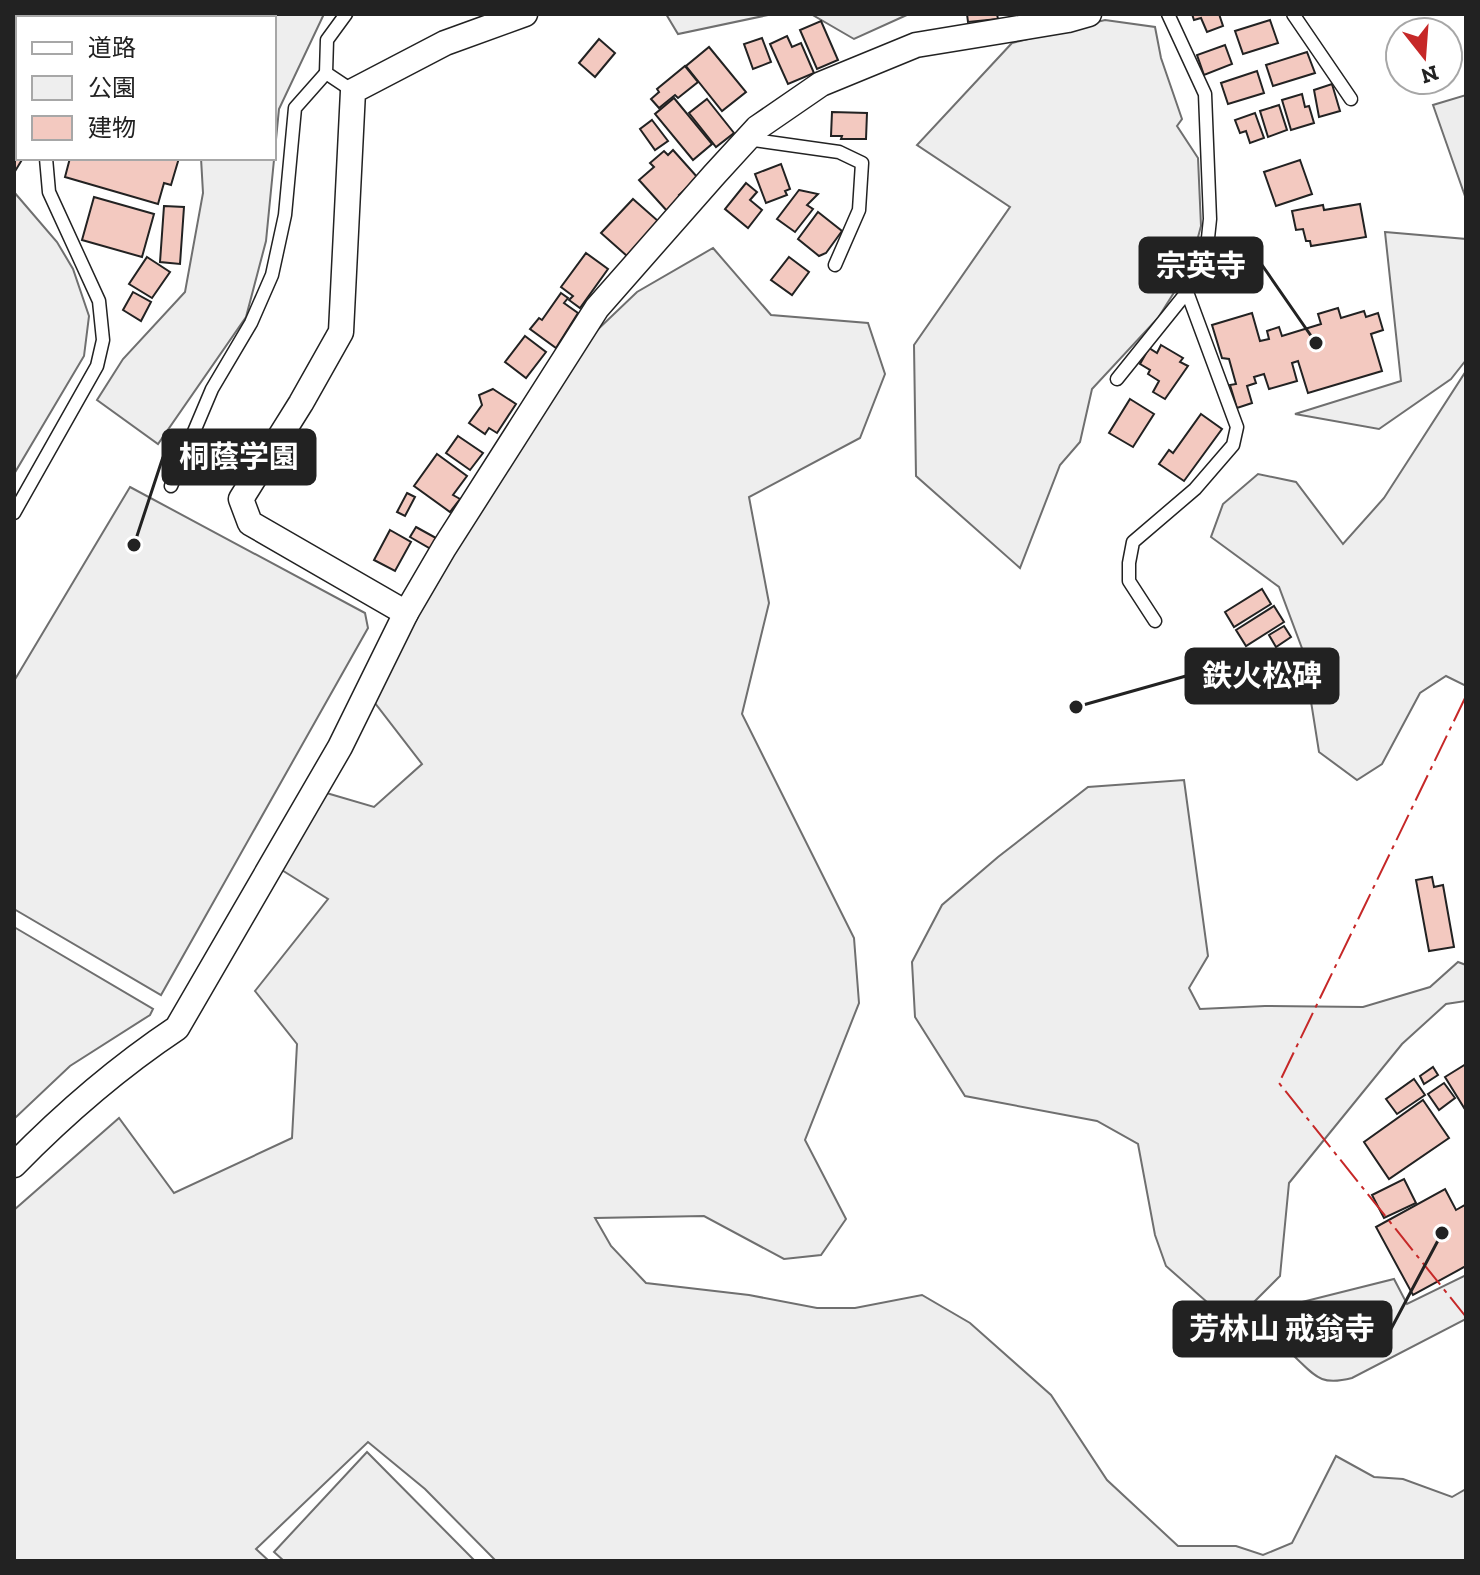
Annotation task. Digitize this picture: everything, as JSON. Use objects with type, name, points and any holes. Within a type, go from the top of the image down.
[{"type":"street","points":[[406,613],[250,523],[241,499],[341,332],[353,91],[445,43],[525,14]]},
{"type":"street","points":[[14,1165],[37,1141],[120,1071],[177,1028],[340,747],[406,613],[597,308],[757,128],[821,84],[916,45],[1089,14]]},
{"type":"lane","points":[[171,486],[212,389],[251,323],[272,275],[285,215],[295,108],[326,73],[327,40],[346,14]]},
{"type":"lane","points":[[1117,379],[1187,292],[1206,257],[1210,219],[1205,94],[1168,14]]},
{"type":"lane","points":[[1293,14],[1351,99]]},
{"type":"lane","points":[[326,73],[353,91]]},
{"type":"lane","points":[[747,139],[839,152],[862,163],[859,210],[835,265]]},
{"type":"lane","points":[[14,513],[97,366],[103,340],[99,301],[49,192],[46,160]]},
{"type":"lane","points":[[1155,621],[1129,581],[1133,542],[1195,489],[1233,445],[1237,427],[1187,292]]},
{"type":"green space","points":[[14,14],[76,14],[16,16],[14,62]]},
{"type":"green space","points":[[324,14],[279,109],[276,139],[276,16],[264,16]]},
{"type":"green space","points":[[666,14],[773,14],[678,34]]},
{"type":"green space","points":[[811,14],[909,14],[854,39]]},
{"type":"green space","points":[[1105,20],[1155,27],[1161,58],[1182,119],[1177,126],[1198,158],[1201,226],[1190,267],[1158,318],[1092,389],[1080,442],[1060,465],[1020,568],[916,476],[914,345],[1010,207],[917,145],[1012,43]]},
{"type":"green space","points":[[201,160],[274,160],[266,241],[246,317],[158,444],[97,400],[123,359],[185,292],[203,193]]},
{"type":"green space","points":[[14,192],[57,242],[73,269],[89,316],[84,356],[14,474]]},
{"type":"green space","points":[[1385,232],[1466,239],[1466,360],[1451,379],[1379,429],[1295,414],[1401,381]]},
{"type":"green space","points":[[713,248],[771,315],[868,323],[885,374],[860,438],[749,497],[769,603],[742,714],[854,938],[859,1003],[805,1140],[846,1219],[821,1255],[784,1259],[704,1216],[595,1218],[611,1246],[646,1283],[749,1295],[817,1308],[855,1308],[922,1295],[970,1323],[1051,1395],[1107,1480],[1178,1546],[1236,1546],[1263,1555],[1292,1543],[1336,1456],[1374,1477],[1403,1479],[1452,1497],[1466,1489],[1466,1561],[496,1561],[425,1489],[368,1442],[256,1549],[269,1561],[14,1561],[14,1210],[119,1118],[174,1193],[292,1138],[297,1044],[255,991],[328,899],[277,867],[323,792],[374,807],[422,764],[375,703],[427,561],[525,399],[637,292]]},
{"type":"green space","points":[[1466,371],[1466,686],[1446,676],[1420,693],[1382,764],[1357,780],[1319,752],[1303,651],[1279,587],[1211,537],[1223,504],[1258,474],[1296,482],[1343,544],[1384,498]]},
{"type":"green space","points":[[130,487],[365,613],[368,628],[161,995],[14,909],[14,681]]},
{"type":"green space","points":[[1184,780],[1208,956],[1189,988],[1200,1009],[1363,1007],[1430,987],[1458,962],[1466,965],[1466,1001],[1446,1004],[1402,1044],[1289,1183],[1280,1276],[1249,1307],[1216,1310],[1166,1266],[1155,1235],[1138,1144],[1097,1121],[965,1096],[915,1017],[912,962],[942,905],[1088,787]]},
{"type":"green space","points":[[14,927],[153,1009],[150,1015],[70,1066],[14,1119]]},
{"type":"green space","points":[[1466,1275],[1466,1319],[1352,1378],[1333,1381],[1320,1378],[1295,1357],[1315,1349],[1309,1326],[1281,1330],[1278,1308],[1394,1279],[1407,1304]]},
{"type":"green space","points":[[367,1452],[475,1561],[284,1561],[274,1552]]},
{"type":"shaded area","points":[[1466,95],[1466,199],[1433,105]]},
{"type":"building","points":[[112,14],[166,16],[112,16]]},
{"type":"building","points":[[967,14],[997,14],[998,19],[968,22]]},
{"type":"building","points":[[1192,14],[1219,14],[1223,26],[1207,32],[1201,18],[1194,20]]},
{"type":"building","points":[[1270,20],[1278,43],[1243,54],[1235,31]]},
{"type":"building","points":[[821,21],[838,60],[817,69],[800,30]]},
{"type":"building","points":[[787,36],[792,47],[801,43],[814,73],[788,84],[770,44]]},
{"type":"building","points":[[762,38],[771,62],[753,69],[744,44]]},
{"type":"building","points":[[599,39],[615,53],[595,77],[579,63]]},
{"type":"building","points":[[1225,45],[1232,64],[1204,75],[1197,55]]},
{"type":"building","points":[[709,47],[746,92],[722,111],[686,66]]},
{"type":"building","points":[[1307,52],[1315,73],[1273,86],[1266,65]]},
{"type":"building","points":[[685,66],[698,82],[659,108],[651,99],[659,92],[657,89]]},
{"type":"building","points":[[1257,71],[1264,93],[1228,104],[1221,83]]},
{"type":"building","points":[[1332,84],[1340,111],[1319,117],[1314,90]]},
{"type":"building","points":[[1302,94],[1314,123],[1291,130],[1282,100]]},
{"type":"building","points":[[674,98],[712,144],[693,160],[655,114]]},
{"type":"building","points":[[707,99],[734,133],[716,147],[689,113]]},
{"type":"building","points":[[1279,105],[1287,130],[1268,137],[1260,111]]},
{"type":"building","points":[[832,112],[867,113],[866,139],[831,136]]},
{"type":"building","points":[[1255,113],[1264,138],[1250,143],[1246,131],[1240,133],[1235,120]]},
{"type":"building","points":[[652,120],[668,141],[655,150],[640,129]]},
{"type":"building","points":[[14,125],[16,160],[22,160],[14,173]]},
{"type":"building","points":[[673,150],[698,178],[679,195],[683,199],[668,212],[639,180],[654,167],[650,163],[664,151],[668,155]]},
{"type":"building","points":[[69,160],[178,160],[171,185],[164,183],[158,204],[65,177]]},
{"type":"building","points":[[1300,160],[1312,194],[1276,206],[1264,172]]},
{"type":"building","points":[[781,164],[790,189],[785,191],[787,195],[766,203],[755,174]]},
{"type":"building","points":[[746,183],[757,192],[750,200],[762,210],[748,228],[725,209]]},
{"type":"building","points":[[799,190],[818,194],[807,205],[813,209],[795,232],[777,219]]},
{"type":"building","points":[[94,197],[154,214],[142,257],[82,240]]},
{"type":"building","points":[[633,199],[658,221],[627,256],[601,233]]},
{"type":"building","points":[[1360,204],[1366,237],[1311,246],[1303,229],[1296,230],[1292,211],[1323,205],[1324,210]]},
{"type":"building","points":[[164,206],[184,207],[180,264],[160,262]]},
{"type":"building","points":[[818,212],[842,231],[826,253],[819,256],[798,239]]},
{"type":"building","points":[[586,253],[608,269],[580,308],[569,300],[573,296],[561,287]]},
{"type":"building","points":[[147,257],[170,272],[152,298],[129,284]]},
{"type":"building","points":[[789,257],[809,272],[792,295],[771,280]]},
{"type":"building","points":[[133,292],[151,302],[141,321],[123,310]]},
{"type":"building","points":[[561,293],[568,298],[564,303],[578,313],[556,348],[530,329],[539,318],[542,320]]},
{"type":"building","points":[[1338,308],[1341,318],[1364,311],[1366,317],[1378,313],[1383,330],[1371,334],[1382,371],[1308,393],[1298,361],[1292,363],[1297,381],[1269,389],[1264,374],[1254,377],[1256,383],[1247,386],[1252,403],[1237,408],[1230,385],[1236,384],[1229,359],[1222,358],[1212,325],[1252,313],[1260,341],[1269,339],[1267,331],[1279,327],[1282,336],[1321,324],[1318,314]]},
{"type":"building","points":[[525,336],[546,352],[526,378],[505,362]]},
{"type":"building","points":[[1161,345],[1183,358],[1180,362],[1188,366],[1165,399],[1153,392],[1159,381],[1140,364],[1149,348],[1157,353]]},
{"type":"building","points":[[493,389],[516,404],[497,433],[489,428],[485,434],[469,423],[482,405],[479,395]]},
{"type":"building","points":[[1130,399],[1154,414],[1133,447],[1109,433]]},
{"type":"building","points":[[1201,414],[1222,429],[1184,481],[1159,464],[1169,450],[1173,453]]},
{"type":"building","points":[[458,436],[483,453],[470,470],[446,453]]},
{"type":"building","points":[[437,454],[467,476],[453,495],[460,499],[450,512],[414,486]]},
{"type":"building","points":[[407,493],[415,497],[405,516],[397,512]]},
{"type":"building","points":[[416,527],[436,538],[431,549],[410,537]]},
{"type":"building","points":[[390,530],[411,542],[395,571],[374,560]]},
{"type":"building","points":[[1262,589],[1271,604],[1234,627],[1225,612]]},
{"type":"building","points":[[1274,606],[1284,622],[1246,646],[1236,630]]},
{"type":"building","points":[[1284,626],[1291,637],[1276,647],[1269,635]]},
{"type":"building","points":[[1432,877],[1434,887],[1443,885],[1454,947],[1429,951],[1416,880]]},
{"type":"building","points":[[1466,1064],[1466,1111],[1445,1077]]},
{"type":"building","points":[[1433,1067],[1438,1075],[1424,1084],[1420,1076]]},
{"type":"building","points":[[1414,1079],[1425,1095],[1397,1114],[1386,1099]]},
{"type":"building","points":[[1444,1083],[1455,1098],[1439,1110],[1428,1094]]},
{"type":"building","points":[[1423,1100],[1449,1138],[1389,1179],[1364,1142]]},
{"type":"building","points":[[1404,1179],[1416,1203],[1384,1218],[1372,1195]]},
{"type":"building","points":[[1445,1189],[1456,1210],[1466,1207],[1466,1266],[1413,1295],[1376,1227]]},
{"type":"power","points":[[1466,696],[1279,1083],[1466,1317]]},
{"type":"place","name":"宗英寺","points":[[1316,343]]},
{"type":"place","name":"桐蔭学園","points":[[134,545]]},
{"type":"place","name":"鉄火松碑","points":[[1076,707]]},
{"type":"place","name":"芳林山 戒翁寺","points":[[1442,1233]]}]
